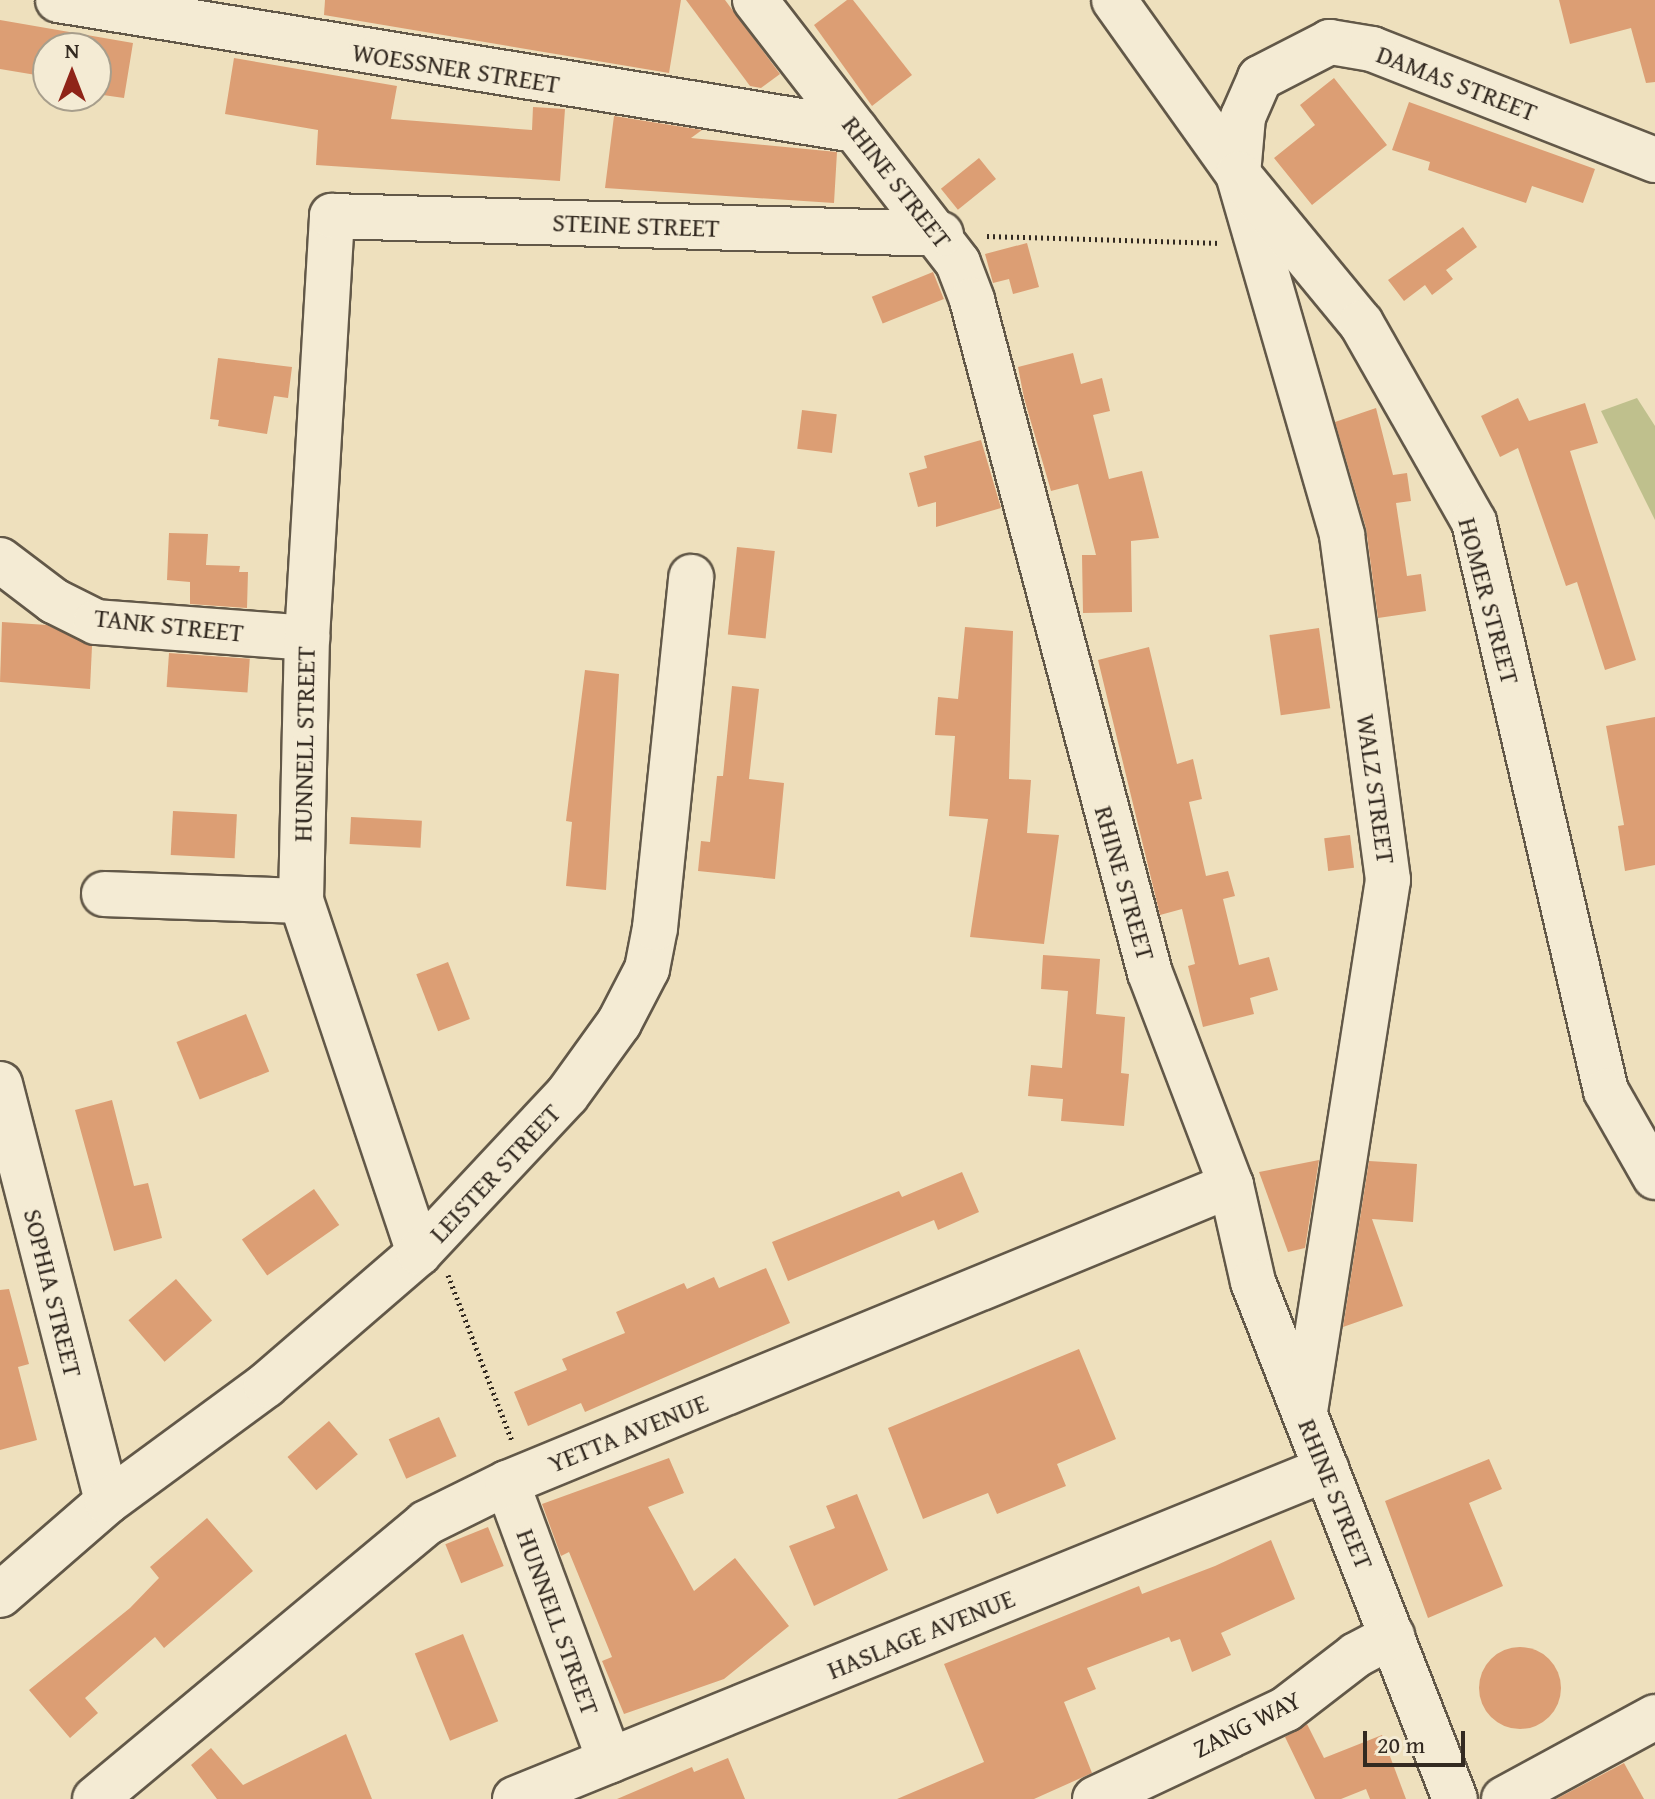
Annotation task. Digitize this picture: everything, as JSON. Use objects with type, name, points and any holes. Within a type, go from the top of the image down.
[{"type":"street","name":"WOESSNER STREET","points":[[58,0],[855,130]]},
{"type":"street","name":"RHINE STREET","points":[[755,0],[855,130],[941,234],[972,300],[1128,902],[1231,1185],[1253,1282],[1455,1799]]},
{"type":"street","name":"HOMER STREET","points":[[1114,0],[1238,174],[1361,323],[1474,522],[1606,1091],[1655,1177]]},
{"type":"street","name":"DAMAS STREET","points":[[1238,174],[1243,117],[1260,78],[1330,42],[1372,49],[1655,160]]},
{"type":"street","name":"WALZ STREET","points":[[1238,174],[1254,245],[1342,535],[1388,880],[1304,1413]]},
{"type":"street","name":"STEINE STREET","points":[[332,216],[941,234]]},
{"type":"street","name":"HUNNELL STREET","points":[[332,216],[307,638],[301,901],[427,1245]]},
{"type":"street","name":"TANK STREET","points":[[0,560],[54,601],[96,622],[307,638]]},
{"type":"street","name":"LEISTER STREET","points":[[0,1595],[107,1502],[266,1385],[427,1245],[567,1095],[619,1023],[647,969],[655,928],[691,577]]},
{"type":"street","points":[[104,894],[301,901]]},
{"type":"street","name":"SOPHIA STREET","points":[[0,1084],[107,1502]]},
{"type":"street","name":"YETTA AVENUE","points":[[95,1799],[426,1523],[516,1479],[1231,1185]]},
{"type":"street","name":"HASLAGE AVENUE","points":[[515,1799],[1326,1469]]},
{"type":"street","name":"HUNNELL STREET","points":[[516,1479],[610,1761]]},
{"type":"street","name":"ZANG WAY","points":[[1095,1799],[1286,1709],[1356,1655],[1392,1636]]},
{"type":"street","points":[[1504,1799],[1655,1717]]},
{"type":"path","points":[[941,234],[1254,245]]},
{"type":"path","points":[[427,1245],[516,1479]]},
{"type":"green space","points":[[1637,398],[1655,426],[1655,520],[1601,411]]},
{"type":"building","points":[[325,0],[681,0],[669,73],[324,15]]},
{"type":"building","points":[[686,0],[725,0],[780,74],[761,88],[750,86]]},
{"type":"building","points":[[847,0],[853,0],[912,75],[872,106],[814,25]]},
{"type":"building","points":[[1559,0],[1655,0],[1655,82],[1646,83],[1631,28],[1570,44]]},
{"type":"building","points":[[0,20],[69,32],[32,32],[32,74],[0,69]]},
{"type":"building","points":[[112,39],[133,43],[124,98],[112,96]]},
{"type":"building","points":[[234,58],[397,86],[391,119],[532,130],[533,107],[565,109],[560,181],[316,165],[318,130],[225,114]]},
{"type":"building","points":[[1334,78],[1387,145],[1312,205],[1274,158],[1315,125],[1300,105]]},
{"type":"building","points":[[1409,102],[1595,169],[1583,203],[1532,186],[1526,203],[1428,170],[1430,162],[1392,150]]},
{"type":"building","points":[[614,116],[702,130],[691,138],[837,152],[834,203],[605,188]]},
{"type":"building","points":[[979,158],[996,179],[958,210],[941,189]]},
{"type":"building","points":[[1463,227],[1477,247],[1446,270],[1453,279],[1432,295],[1425,285],[1404,301],[1388,280]]},
{"type":"building","points":[[1027,243],[1039,287],[1013,294],[1009,279],[993,283],[985,254]]},
{"type":"building","points":[[933,272],[944,299],[883,324],[872,297]]},
{"type":"building","points":[[1073,353],[1081,384],[1102,378],[1110,411],[1093,415],[1109,479],[1142,471],[1159,538],[1131,541],[1132,612],[1083,613],[1082,555],[1096,555],[1078,484],[1051,491],[1024,398],[1018,367]]},
{"type":"building","points":[[218,358],[292,367],[288,398],[274,396],[267,434],[218,426],[219,420],[210,419]]},
{"type":"building","points":[[1518,398],[1529,421],[1585,403],[1598,443],[1570,451],[1636,660],[1605,670],[1577,582],[1566,586],[1518,448],[1500,457],[1481,416]]},
{"type":"building","points":[[1376,408],[1393,475],[1407,473],[1411,501],[1396,503],[1407,576],[1421,574],[1426,611],[1378,618],[1366,528],[1335,422]]},
{"type":"building","points":[[802,410],[837,414],[832,453],[797,449]]},
{"type":"building","points":[[981,440],[1001,508],[936,527],[936,502],[918,507],[909,473],[927,468],[924,456]]},
{"type":"building","points":[[169,533],[208,534],[206,565],[240,566],[239,572],[248,572],[247,608],[190,604],[190,582],[167,580]]},
{"type":"building","points":[[737,547],[775,551],[766,638],[728,635]]},
{"type":"building","points":[[2,622],[47,625],[92,646],[90,689],[0,682]]},
{"type":"building","points":[[965,627],[1013,631],[1009,779],[1031,780],[1027,833],[1059,835],[1044,944],[970,937],[988,819],[949,816],[955,736],[935,735],[938,697],[958,699]]},
{"type":"building","points":[[1319,628],[1330,708],[1281,715],[1269,635]]},
{"type":"building","points":[[1149,647],[1177,764],[1193,759],[1202,799],[1189,802],[1206,876],[1228,871],[1235,896],[1223,899],[1239,965],[1269,957],[1278,990],[1250,998],[1254,1014],[1203,1027],[1188,966],[1195,964],[1182,909],[1160,915],[1098,660]]},
{"type":"building","points":[[169,653],[250,659],[247,693],[167,687]]},
{"type":"building","points":[[585,670],[619,674],[606,890],[566,886],[572,822],[566,821]]},
{"type":"building","points":[[732,686],[759,689],[749,779],[784,783],[775,879],[698,871],[701,841],[710,842],[717,776],[723,776]]},
{"type":"building","points":[[1655,717],[1655,865],[1625,871],[1618,826],[1624,825],[1606,726]]},
{"type":"building","points":[[173,811],[237,814],[235,858],[171,855]]},
{"type":"building","points":[[351,817],[422,821],[420,848],[350,844]]},
{"type":"building","points":[[1350,835],[1354,868],[1328,871],[1324,838]]},
{"type":"building","points":[[1043,955],[1100,959],[1096,1014],[1125,1017],[1121,1073],[1129,1074],[1124,1126],[1061,1121],[1063,1099],[1028,1096],[1031,1065],[1062,1068],[1068,991],[1041,989]]},
{"type":"building","points":[[448,962],[470,1019],[438,1031],[416,974]]},
{"type":"building","points":[[246,1014],[269,1071],[200,1100],[176,1042]]},
{"type":"building","points":[[112,1100],[134,1186],[148,1183],[162,1238],[114,1251],[75,1110]]},
{"type":"building","points":[[1319,1160],[1305,1248],[1288,1252],[1259,1172]]},
{"type":"building","points":[[1369,1161],[1417,1164],[1413,1222],[1372,1219],[1403,1306],[1343,1327]]},
{"type":"building","points":[[962,1172],[979,1212],[938,1230],[934,1220],[788,1281],[772,1242],[899,1191],[902,1197]]},
{"type":"building","points":[[314,1189],[339,1225],[267,1276],[242,1239]]},
{"type":"building","points":[[766,1268],[790,1323],[585,1412],[581,1403],[528,1426],[514,1392],[567,1370],[562,1359],[625,1333],[616,1312],[684,1283],[687,1289],[714,1277],[719,1288]]},
{"type":"building","points":[[176,1279],[212,1321],[165,1362],[128,1320]]},
{"type":"building","points":[[9,1289],[29,1364],[18,1367],[37,1440],[0,1450],[0,1290]]},
{"type":"building","points":[[1079,1349],[1116,1439],[1057,1464],[1066,1486],[997,1514],[988,1493],[923,1519],[888,1428]]},
{"type":"building","points":[[439,1417],[456,1456],[406,1479],[389,1439]]},
{"type":"building","points":[[329,1421],[358,1454],[316,1490],[287,1457]]},
{"type":"building","points":[[669,1458],[684,1493],[648,1507],[694,1591],[735,1558],[789,1626],[724,1679],[624,1714],[602,1661],[612,1657],[569,1552],[561,1556],[542,1504]]},
{"type":"building","points":[[1489,1459],[1502,1489],[1469,1503],[1503,1586],[1428,1618],[1385,1501]]},
{"type":"building","points":[[857,1494],[888,1570],[814,1606],[789,1546],[835,1528],[826,1506]]},
{"type":"building","points":[[207,1518],[253,1571],[164,1648],[155,1637],[85,1698],[98,1713],[70,1738],[29,1690],[130,1608],[159,1578],[150,1567]]},
{"type":"building","points":[[488,1527],[504,1566],[461,1583],[445,1544]]},
{"type":"building","points":[[1271,1540],[1295,1599],[1221,1633],[1231,1655],[1192,1672],[1180,1639],[1171,1642],[1169,1637],[1087,1668],[1096,1689],[1064,1702],[1092,1773],[1034,1799],[897,1799],[984,1762],[944,1664],[1139,1586],[1142,1594]]},
{"type":"building","points":[[463,1634],[498,1721],[450,1741],[415,1653]]},
{"type":"building","points":[[1512,1647],[1528,1647],[1543,1654],[1554,1665],[1561,1688],[1558,1704],[1549,1717],[1528,1729],[1512,1729],[1497,1722],[1486,1711],[1479,1696],[1479,1680],[1486,1665],[1497,1654]]},
{"type":"building","points":[[1307,1724],[1324,1758],[1382,1735],[1406,1799],[1370,1799],[1366,1789],[1341,1799],[1315,1799],[1285,1737]]},
{"type":"building","points":[[346,1734],[372,1799],[217,1799],[191,1765],[211,1748],[243,1785]]},
{"type":"building","points":[[728,1758],[745,1799],[617,1799],[692,1767],[694,1772]]},
{"type":"building","points":[[1624,1763],[1644,1799],[1556,1799]]}]
